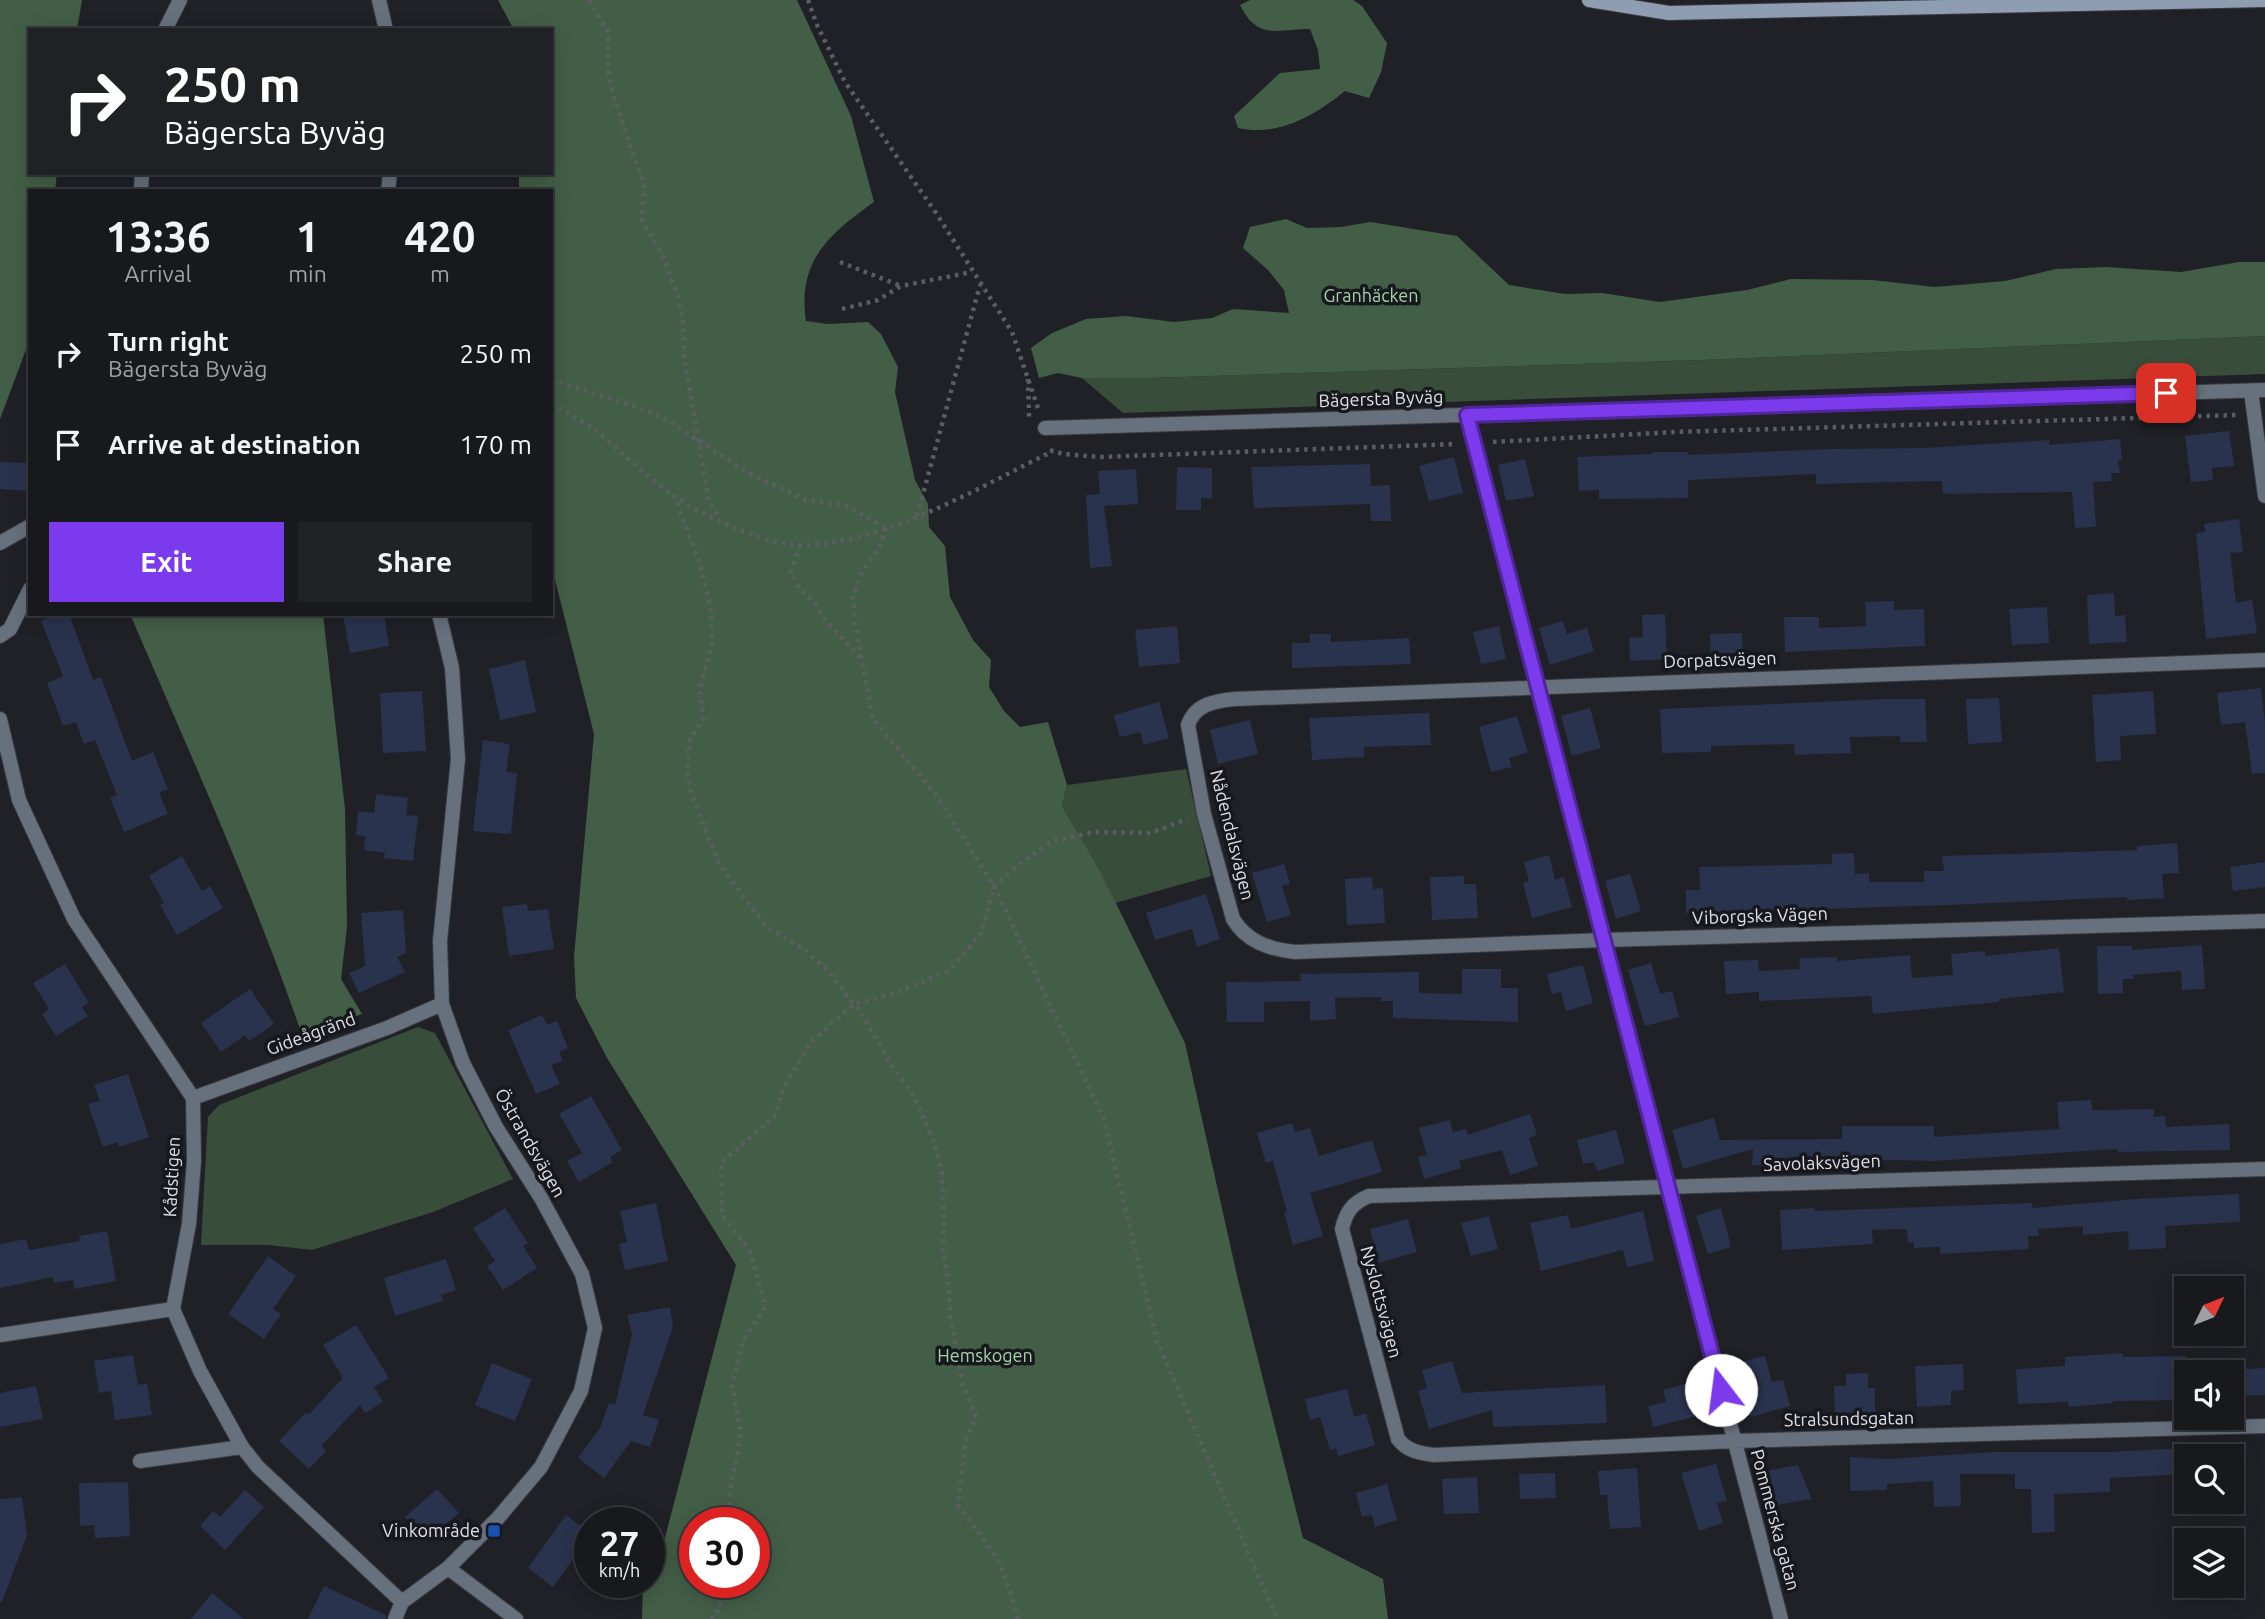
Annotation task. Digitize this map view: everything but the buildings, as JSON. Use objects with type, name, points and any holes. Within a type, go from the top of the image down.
[{"type":"main road","points":[[1589,0],[1670,13],[2265,0]]},
{"type":"street","points":[[167,28],[180,0]]},
{"type":"street","points":[[379,0],[386,28]]},
{"type":"street","points":[[2258,391],[2254,414],[2265,496]]},
{"type":"street","name":"Bägersta Byväg","points":[[1045,428],[2258,391]]},
{"type":"street","name":"Pommerska gatan","points":[[1467,415],[1781,1619]]},
{"type":"street","points":[[0,543],[28,527]]},
{"type":"street","points":[[0,636],[10,629],[28,593]]},
{"type":"street","name":"Östrandsvägen","points":[[402,1602],[448,1567],[498,1518],[541,1467],[581,1391],[595,1328],[582,1273],[541,1198],[496,1127],[463,1063],[442,1004],[440,941],[458,759],[452,668],[439,616]]},
{"type":"street","name":"Dorpatsvägen","points":[[1188,725],[1191,717],[1210,702],[1234,699],[2265,660]]},
{"type":"street","points":[[0,719],[19,800],[74,919],[192,1098]]},
{"type":"street","name":"Nådendalsvägen","points":[[1188,725],[1204,814],[1233,919],[1240,931],[1258,943]]},
{"type":"street","name":"Viborgska Vägen","points":[[1258,943],[1295,952],[1604,940],[2265,921]]},
{"type":"street","name":"Gideågränd","points":[[192,1098],[387,1028],[442,1004]]},
{"type":"street","name":"Kådstigen","points":[[173,1309],[189,1224],[194,1161],[192,1098]]},
{"type":"street","name":"Savolaksvägen","points":[[1380,1198],[2265,1168]]},
{"type":"street","name":"Nyslottsvägen","points":[[1380,1198],[1369,1196],[1358,1201],[1346,1213],[1342,1229],[1398,1439]]},
{"type":"street","points":[[0,1335],[173,1309],[200,1371],[242,1447],[258,1467],[402,1602],[395,1619]]},
{"type":"street","name":"Stralsundsgatan","points":[[1398,1439],[1410,1450],[1434,1455],[1735,1441],[2265,1426]]},
{"type":"street","points":[[140,1461],[242,1447]]},
{"type":"street","points":[[448,1567],[516,1619]]},
{"type":"path","points":[[589,0],[608,32],[608,70],[612,90],[632,152],[645,182],[642,220],[664,258],[679,300],[683,321],[684,357],[709,501],[721,520]]},
{"type":"path","points":[[808,0],[845,82],[936,213],[1012,332],[1045,428]]},
{"type":"path","points":[[840,262],[901,286]]},
{"type":"path","points":[[842,309],[878,300],[901,286],[972,272]]},
{"type":"path","points":[[917,516],[981,284]]},
{"type":"path","points":[[1028,379],[1027,412],[1030,421]]},
{"type":"path","points":[[553,381],[640,408],[667,420],[748,473],[806,500],[846,506],[887,528]]},
{"type":"path","points":[[553,405],[591,428],[637,469],[692,507],[770,540],[800,545],[833,542],[887,528],[1054,451]]},
{"type":"path","points":[[1046,448],[1063,454],[1100,457],[1474,444],[1675,432],[2254,414]]},
{"type":"path","points":[[674,495],[698,558],[711,608],[712,643],[700,689],[703,718],[690,740],[687,772],[691,793],[719,864],[766,926],[805,950],[829,972],[854,1004],[915,1098],[933,1140],[942,1174],[943,1250],[951,1323],[963,1385],[976,1417],[967,1439],[958,1504],[998,1559],[1018,1619]]},
{"type":"path","points":[[887,528],[877,551],[862,572],[853,597],[860,657],[873,719],[937,796],[993,886],[1104,1120],[1157,1341],[1277,1619]]},
{"type":"path","points":[[800,545],[791,572],[799,588],[860,657]]},
{"type":"path","points":[[729,1507],[741,1434],[732,1384],[743,1341],[765,1307],[751,1253],[722,1215],[721,1163],[774,1116],[784,1087],[810,1043],[854,1004],[890,995],[948,971],[981,934],[993,886],[1052,841],[1094,832],[1151,833],[1204,814]]},
{"type":"path","points":[[711,1619],[722,1598]]},
{"type":"green space","points":[[0,0],[82,0],[77,28],[28,28],[28,175],[57,175],[55,189],[28,189],[28,344],[0,419]]},
{"type":"green space","name":"Hemskogen","points":[[498,0],[797,0],[851,116],[874,202],[830,238],[812,265],[804,300],[806,321],[828,324],[868,322],[881,334],[898,367],[895,392],[915,480],[928,504],[929,527],[945,546],[950,597],[973,640],[991,660],[989,687],[1004,711],[1020,727],[1048,722],[1067,785],[1062,806],[1098,867],[1185,1043],[1238,1280],[1303,1538],[1383,1579],[1388,1619],[642,1619],[643,1598],[665,1598],[665,1538],[736,1265],[607,1058],[576,998],[574,957],[594,734],[553,572],[553,189],[519,189],[519,175],[553,175],[553,28],[513,28]]},
{"type":"green space","points":[[1250,0],[1353,0],[1362,6],[1387,43],[1381,72],[1369,98],[1345,91],[1321,109],[1281,127],[1267,130],[1238,128],[1234,116],[1280,73],[1320,69],[1318,50],[1310,29],[1278,31],[1261,28],[1254,24],[1240,5]]},
{"type":"green space","name":"Granhäcken","points":[[1286,219],[1307,228],[1341,227],[1370,222],[1457,236],[1509,285],[1565,294],[1602,293],[1660,302],[1747,290],[1791,279],[1872,280],[1935,287],[2005,281],[2056,269],[2106,267],[2181,272],[2239,262],[2265,262],[2265,336],[1701,360],[1150,378],[1082,378],[1058,373],[1039,378],[1031,348],[1052,333],[1086,319],[1126,316],[1174,322],[1212,318],[1233,309],[1289,313],[1284,290],[1268,270],[1243,248],[1250,227]]},
{"type":"green space","points":[[2265,336],[2265,374],[1123,413],[1082,378],[1701,360]]},
{"type":"green space","points":[[131,616],[323,616],[345,809],[347,927],[341,979],[362,1014],[303,1038],[243,877]]},
{"type":"green space","points":[[1186,769],[1211,876],[1115,903],[1098,867],[1062,806],[1067,785]]},
{"type":"green space","points":[[418,1027],[435,1033],[513,1179],[433,1212],[312,1250],[269,1245],[201,1245],[208,1117],[219,1105]]},
{"type":"place","name":"Vinkområde","points":[[494,1531]]},
{"type":"route","points":[[1721,1390],[1467,415],[2166,393]]}]
